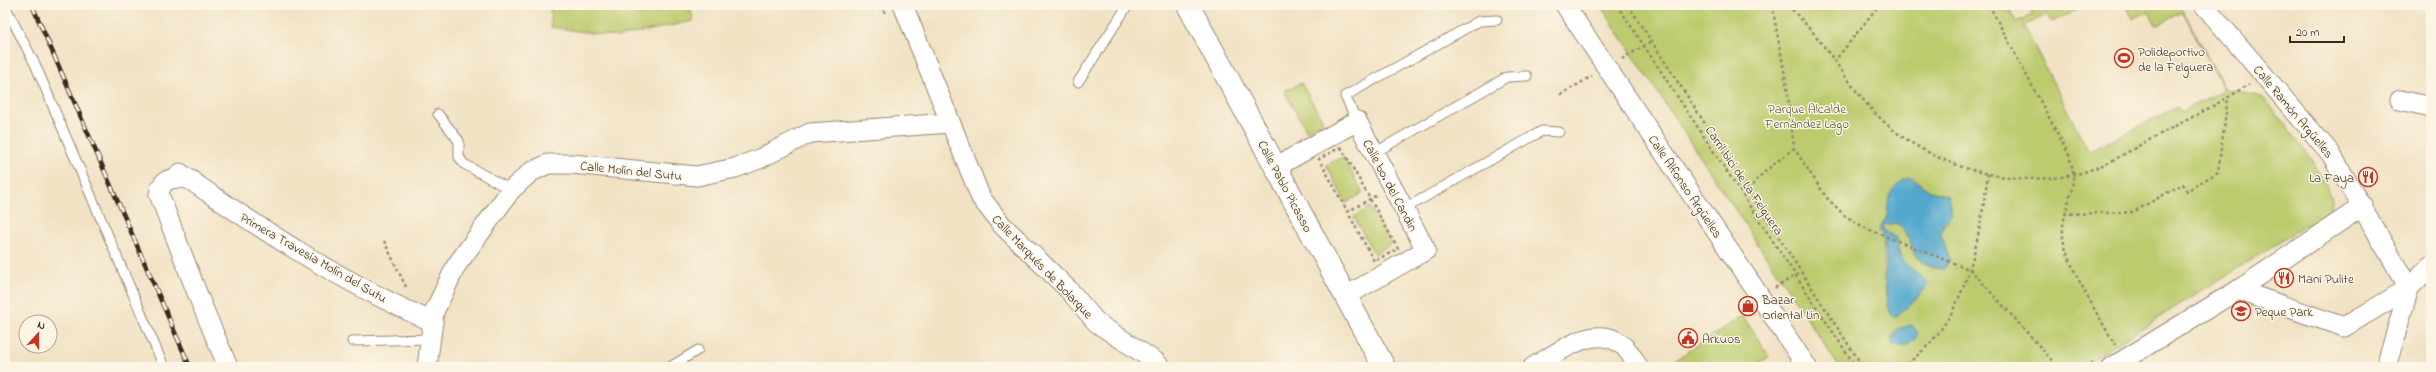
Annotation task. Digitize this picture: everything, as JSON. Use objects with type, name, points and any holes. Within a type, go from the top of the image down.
[{"type":"street","name":"Calle Marqués de Bolarque","points":[[903,5],[981,198],[1002,225],[1068,289],[1097,323],[1156,362],[1160,367]]},
{"type":"street","name":"Calle Pablo Picasso","points":[[1188,5],[1384,367]]},
{"type":"street","name":"Calle Alfonso Argüelles","points":[[1565,5],[1761,296],[1807,367]]},
{"type":"street","name":"Calle Ramón Argüelles","points":[[2204,5],[2331,154],[2410,288]]},
{"type":"street","points":[[2400,100],[2431,107]]},
{"type":"street","points":[[1276,167],[1357,121]]},
{"type":"street","name":"Calle bo. del Candin","points":[[1346,296],[1426,250],[1357,121]]},
{"type":"street","name":"Calle Molín del Sutu","points":[[427,367],[428,326],[456,266],[512,190],[531,172],[548,164],[572,164],[697,176],[717,173],[747,164],[810,133],[950,123]]},
{"type":"street","name":"Primera Travesía Molín del Sutu","points":[[228,367],[198,298],[159,194],[160,186],[165,180],[186,176],[308,257],[428,326]]},
{"type":"street","points":[[2105,363],[2238,290],[2363,206]]},
{"type":"street","points":[[2238,290],[2344,327],[2410,288],[2431,266]]},
{"type":"street","points":[[2386,367],[2410,288]]},
{"type":"street","points":[[1533,367],[1574,342],[1587,337],[1599,336],[1612,339],[1622,345],[1638,367]]},
{"type":"lane","points":[[1078,82],[1128,5]]},
{"type":"lane","points":[[5,6],[35,64],[164,367]]},
{"type":"lane","points":[[1357,121],[1344,96],[1479,21],[1497,20]]},
{"type":"lane","points":[[1374,153],[1507,77],[1527,76]]},
{"type":"lane","points":[[438,114],[459,141],[459,157],[464,164],[512,190]]},
{"type":"lane","points":[[1404,209],[1542,131],[1559,132]]},
{"type":"lane","points":[[352,341],[428,326]]},
{"type":"lane","points":[[670,367],[698,350]]},
{"type":"path","name":"Carril bici de La Felguera","points":[[1617,5],[1856,367]]},
{"type":"path","points":[[1628,5],[1863,367]]},
{"type":"path","points":[[1772,5],[1787,87],[1794,148],[1826,196],[1844,215],[1876,234],[1971,270],[2058,367]]},
{"type":"path","points":[[1788,5],[1816,36],[1853,88],[1878,116],[1912,144],[1950,164],[1988,174],[2055,178],[2098,168],[2228,98],[2264,75]]},
{"type":"path","points":[[1834,62],[1880,5]]},
{"type":"path","points":[[1989,5],[2069,155],[2073,174],[2064,214],[2063,238],[2068,254],[2117,348]]},
{"type":"path","points":[[2064,214],[2133,212],[2183,184],[2187,191],[2218,172],[2228,98]]},
{"type":"path","points":[[1341,147],[1398,249],[1374,261],[1347,212],[1319,159],[1341,147]]},
{"type":"path","points":[[1748,190],[1763,173],[1794,148]]},
{"type":"path","points":[[1902,367],[1918,356],[1943,326],[1959,299],[1971,270],[1979,235],[1988,174]]},
{"type":"path","points":[[1347,212],[1391,187]]},
{"type":"path","points":[[384,241],[428,326]]},
{"type":"path","points":[[1761,296],[1801,272]]},
{"type":"path","points":[[2085,367],[2105,363]]},
{"type":"green space","points":[[550,5],[686,5],[686,9],[691,10],[693,21],[618,37],[551,27]]},
{"type":"green space","name":"Parque Alcalde Fernández Lago","points":[[1600,5],[2007,5],[2016,22],[2033,14],[2029,5],[2079,5],[2081,8],[2052,22],[2048,14],[2024,26],[2089,152],[2177,107],[2180,112],[2224,90],[2183,12],[2156,25],[2149,11],[2133,19],[2126,5],[2180,5],[2225,90],[2263,98],[2314,163],[2329,190],[2332,202],[2327,212],[2080,367],[1839,367]],"holes":[[[1913,177],[1930,191],[1943,194],[1951,204],[1948,221],[1944,226],[1941,235],[1950,259],[1945,267],[1934,268],[1926,265],[1914,252],[1902,228],[1896,223],[1883,225],[1884,230],[1896,238],[1899,253],[1906,266],[1919,274],[1924,291],[1894,317],[1886,296],[1884,248],[1881,225],[1888,215],[1889,195]],[[1912,325],[1915,339],[1906,346],[1899,345],[1893,336],[1897,329]]]},
{"type":"green space","points":[[1301,83],[1323,121],[1307,131],[1284,91]]},
{"type":"green space","points":[[1343,157],[1363,193],[1346,203],[1326,165]]},
{"type":"green space","points":[[1370,207],[1391,244],[1374,254],[1354,217]]},
{"type":"green space","points":[[1743,316],[1769,357],[1751,367],[1664,367]]},
{"type":"water","points":[[1910,177],[1930,191],[1949,196],[1952,214],[1943,225],[1941,235],[1950,259],[1943,269],[1924,263],[1915,253],[1902,227],[1896,223],[1883,225],[1884,231],[1896,238],[1897,248],[1903,261],[1928,285],[1910,305],[1894,317],[1891,314],[1887,299],[1886,259],[1880,229],[1887,217],[1888,202],[1892,192],[1895,187]]},
{"type":"water","points":[[1912,325],[1918,333],[1915,339],[1906,346],[1893,346],[1891,337],[1896,334],[1897,329]]},
{"type":"railway","points":[[32,5],[190,367]]},
{"type":"place","name":"Polideportivo de la Felguera","points":[[2124,58]]},
{"type":"place","name":"La Faya","points":[[2368,177]]},
{"type":"place","name":"Mani Pulite","points":[[2284,278]]},
{"type":"place","name":"Bazar Oriental Lin","points":[[1748,306]]},
{"type":"place","name":"Peque Park","points":[[2241,311]]},
{"type":"place","name":"Arkuos","points":[[1688,338]]}]
